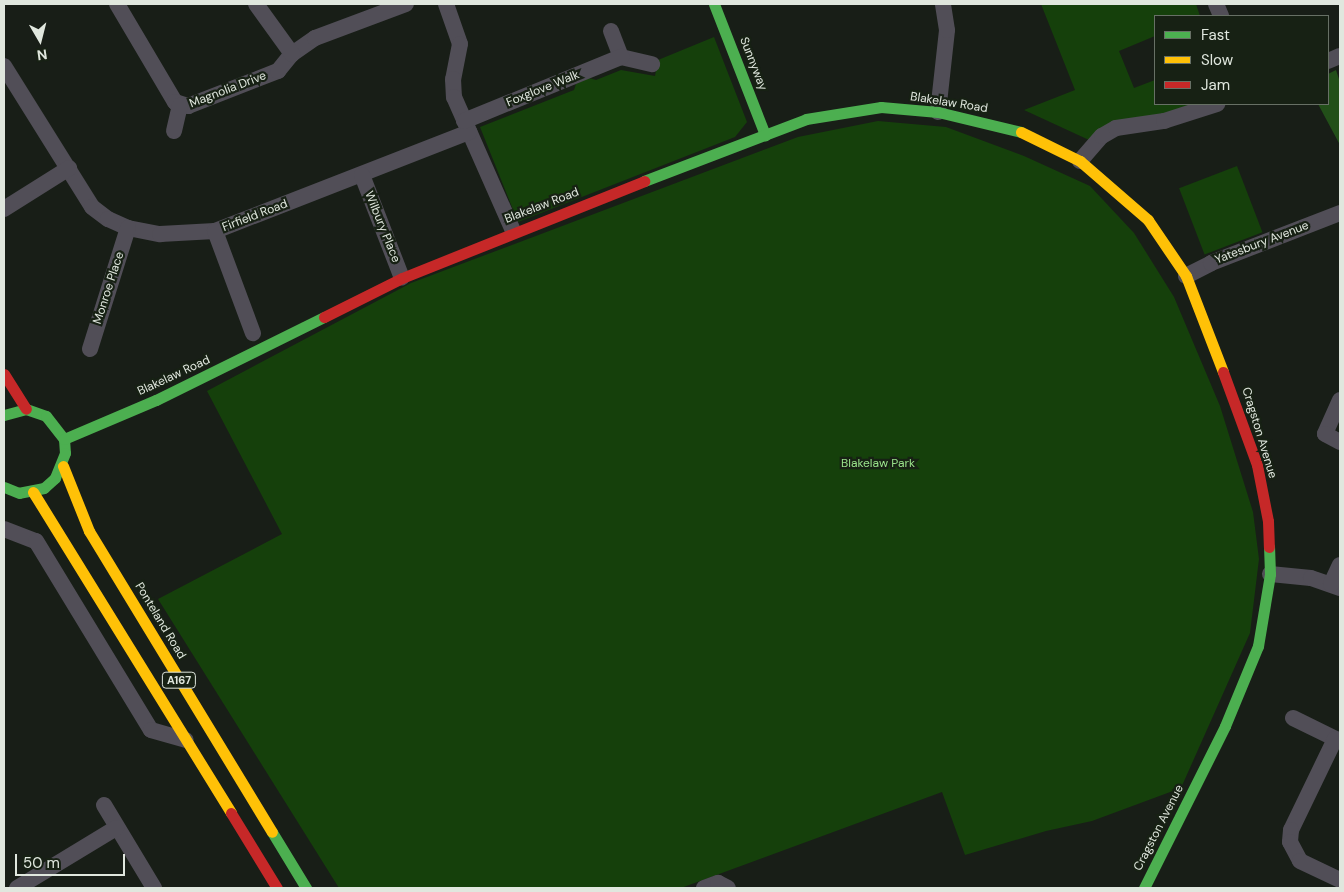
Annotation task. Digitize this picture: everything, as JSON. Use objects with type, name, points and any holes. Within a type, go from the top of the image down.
[{"type":"main road","name":"Sunnyway","points":[[714,4],[765,135]]},
{"type":"main road","name":"Blakelaw Road","points":[[64,439],[156,400],[402,278],[513,231],[806,119],[880,108],[938,112],[1014,129],[1053,145]]},
{"type":"main road","name":"Cragston Avenue","points":[[1053,145],[1080,161],[1148,220],[1186,276],[1242,420],[1257,465],[1268,521],[1270,574],[1260,638],[1249,671],[1225,726],[1144,888]]},
{"type":"main road","points":[[4,374],[26,409]]},
{"type":"main road","points":[[4,415],[26,409],[46,416],[57,426],[64,439]]},
{"type":"main road","name":"Ponteland Road","points":[[64,439],[63,466],[89,531],[306,888]]},
{"type":"main road","points":[[4,487],[19,493],[33,492],[55,478],[63,466]]},
{"type":"main road","name":"A167","points":[[33,492],[277,888]]},
{"type":"street","name":"Magnolia Drive","points":[[117,4],[180,106],[174,131]]},
{"type":"street","points":[[256,4],[292,54]]},
{"type":"street","points":[[446,4],[460,44],[453,89],[466,127],[513,231]]},
{"type":"street","points":[[938,112],[947,30],[943,4]]},
{"type":"street","name":"Magnolia Drive","points":[[180,106],[196,104],[278,71],[292,54],[315,38],[398,5]]},
{"type":"street","points":[[611,31],[622,57],[652,64]]},
{"type":"street","name":"Foxglove Walk","points":[[466,127],[622,57]]},
{"type":"street","name":"Firfield Road","points":[[4,66],[92,207],[108,219],[128,228],[184,235],[215,231],[362,176],[466,127]]},
{"type":"street","points":[[1080,161],[1102,136],[1116,128],[1164,121],[1213,105]]},
{"type":"street","points":[[4,209],[69,168]]},
{"type":"street","name":"Wilbury Place","points":[[362,176],[402,278]]},
{"type":"street","name":"Yatesbury Avenue","points":[[1186,276],[1211,263],[1340,213]]},
{"type":"street","name":"Monroe Place","points":[[90,349],[128,228]]},
{"type":"street","points":[[215,231],[253,333]]},
{"type":"street","points":[[1340,400],[1325,434],[1340,442]]},
{"type":"street","points":[[4,529],[36,541],[152,730],[186,740]]},
{"type":"street","points":[[1270,574],[1311,578],[1336,586],[1340,565]]},
{"type":"street","points":[[1293,718],[1338,740],[1290,830],[1290,842],[1300,861],[1337,882]]},
{"type":"street","points":[[104,805],[116,828],[154,888]]},
{"type":"street","points":[[17,888],[116,828]]},
{"type":"street","points":[[704,888],[718,883],[728,887]]},
{"type":"green space","points":[[1041,4],[1196,4],[1200,15],[1154,15],[1154,36],[1119,51],[1134,88],[1154,80],[1154,105],[1204,105],[1089,140],[1024,110],[1075,90]]},
{"type":"green space","points":[[714,37],[747,122],[735,137],[518,222],[480,127],[574,90],[576,84],[589,78],[596,80],[621,70],[655,76],[658,60]]},
{"type":"green space","points":[[1336,70],[1340,82],[1340,145],[1319,105],[1329,105],[1329,74]]},
{"type":"green space","name":"Blakelaw Park","points":[[878,121],[946,127],[1024,156],[1090,186],[1134,233],[1174,297],[1220,406],[1253,512],[1259,559],[1250,633],[1181,788],[1092,821],[1046,831],[965,855],[942,792],[681,888],[339,888],[158,599],[282,534],[207,391],[411,283],[798,137]]},
{"type":"green space","points":[[1237,166],[1262,232],[1205,255],[1179,188]]},
{"type":"traffic: fast","points":[[714,4],[765,135]]},
{"type":"traffic: fast","points":[[644,181],[806,119],[881,107],[938,112],[1021,132]]},
{"type":"traffic: fast","points":[[64,439],[156,400],[324,317]]},
{"type":"traffic: fast","points":[[4,415],[26,409],[46,416],[64,439],[65,453],[55,478],[44,488],[19,493],[4,487]]},
{"type":"traffic: fast","points":[[1144,888],[1225,726],[1258,646],[1270,574],[1269,547]]},
{"type":"traffic: fast","points":[[272,832],[306,888]]},
{"type":"traffic: slow","points":[[1021,132],[1080,161],[1148,220],[1186,276],[1223,372]]},
{"type":"traffic: slow","points":[[63,466],[89,531],[272,832]]},
{"type":"traffic: slow","points":[[33,492],[231,813]]},
{"type":"traffic: jam","points":[[324,317],[402,278],[644,181]]},
{"type":"traffic: jam","points":[[1223,372],[1257,465],[1268,521],[1269,547]]},
{"type":"traffic: jam","points":[[4,374],[26,409]]},
{"type":"traffic: jam","points":[[231,813],[277,888]]}]
